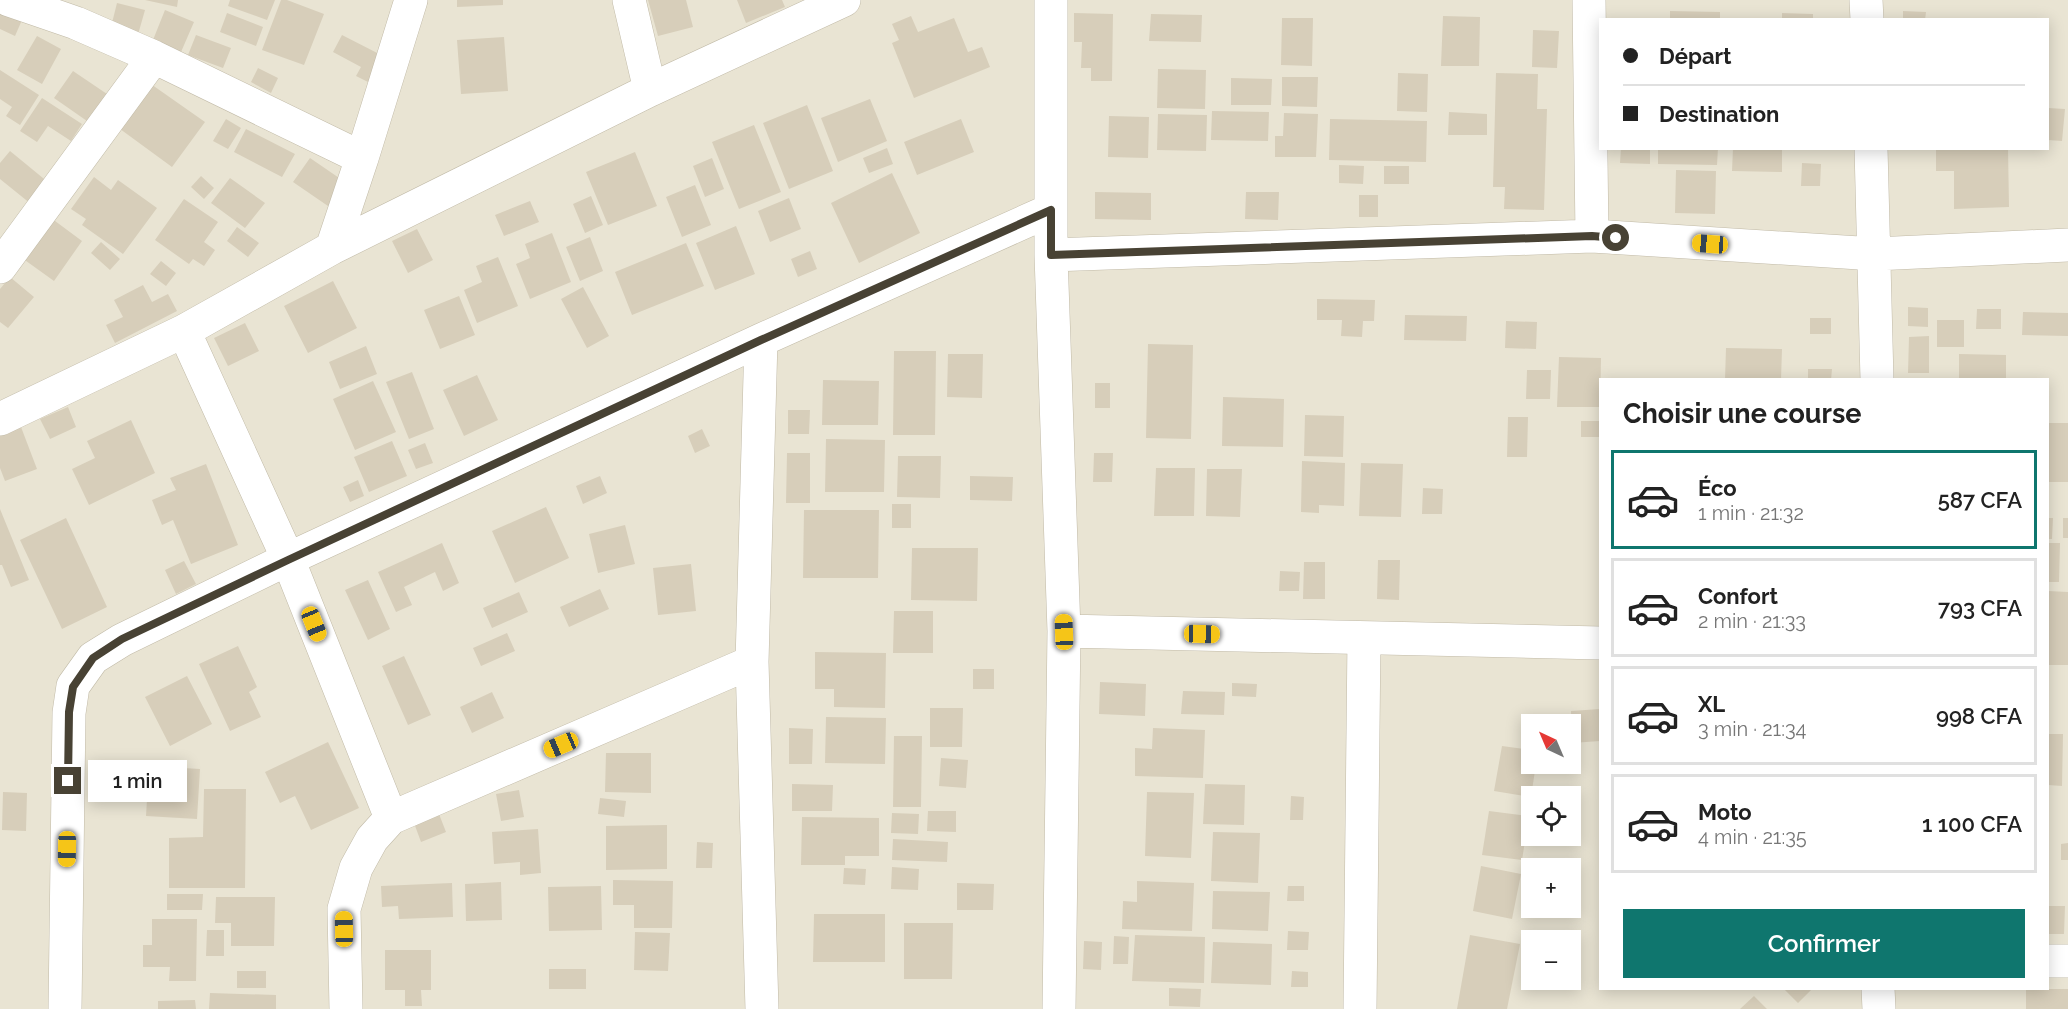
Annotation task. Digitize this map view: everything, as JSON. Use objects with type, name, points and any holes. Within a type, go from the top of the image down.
[{"type":"street","points":[[9,0],[76,23],[154,57],[362,158]]},
{"type":"street","points":[[332,248],[411,0]]},
{"type":"street","points":[[629,0],[650,90]]},
{"type":"street","points":[[0,419],[184,331],[332,248],[650,90],[844,0]]},
{"type":"street","points":[[1051,0],[1051,255],[1064,632],[1059,1009]]},
{"type":"street","points":[[1589,0],[1592,236]]},
{"type":"street","points":[[1866,0],[1867,18]]},
{"type":"street","points":[[0,267],[154,57]]},
{"type":"street","points":[[1871,150],[1877,378]]},
{"type":"street","points":[[65,1009],[69,712],[73,687],[93,658],[122,639],[288,560],[761,340],[1051,210]]},
{"type":"street","points":[[1051,255],[1592,236],[1875,254],[2068,245]]},
{"type":"street","points":[[184,331],[288,560],[391,818]]},
{"type":"street","points":[[761,340],[752,662],[762,1009]]},
{"type":"street","points":[[1064,632],[1599,643]]},
{"type":"street","points":[[1360,1009],[1364,638]]},
{"type":"street","points":[[346,1009],[344,909],[356,868],[372,839],[391,818],[752,662]]},
{"type":"street","points":[[2049,961],[2068,961]]},
{"type":"street","points":[[1878,990],[1878,1009]]},
{"type":"shaded area","points":[[0,0],[2068,0],[2068,1009],[0,1009]]},
{"type":"building","points":[[145,0],[178,0],[177,7]]},
{"type":"building","points":[[230,0],[275,0],[267,20],[228,6]]},
{"type":"building","points":[[281,0],[287,0],[324,14],[304,65],[262,50]]},
{"type":"building","points":[[457,0],[503,0],[503,5],[457,7]]},
{"type":"building","points":[[648,0],[686,0],[693,27],[658,36]]},
{"type":"building","points":[[737,0],[782,0],[785,7],[746,23]]},
{"type":"building","points":[[117,3],[145,10],[137,38],[110,31]]},
{"type":"building","points":[[0,9],[22,20],[15,36],[0,29]]},
{"type":"building","points":[[165,10],[194,22],[181,52],[153,40]]},
{"type":"building","points":[[1670,11],[1720,12],[1720,18],[1670,18]]},
{"type":"building","points":[[1903,11],[1926,12],[1925,18],[1903,18]]},
{"type":"building","points":[[227,13],[263,27],[256,46],[220,32]]},
{"type":"building","points":[[1074,13],[1113,14],[1112,81],[1091,81],[1091,68],[1081,68],[1082,42],[1074,42]]},
{"type":"building","points":[[1782,13],[1813,14],[1813,18],[1782,18]]},
{"type":"building","points":[[1151,14],[1202,15],[1201,42],[1149,41]]},
{"type":"building","points":[[911,16],[918,32],[954,18],[968,52],[982,47],[990,67],[914,98],[892,43],[899,40],[892,24]]},
{"type":"building","points":[[1443,16],[1480,17],[1479,66],[1441,66]]},
{"type":"building","points":[[1282,18],[1313,18],[1312,66],[1281,65]]},
{"type":"building","points":[[1533,30],[1559,31],[1557,68],[1532,67]]},
{"type":"building","points":[[196,35],[231,48],[223,68],[188,55]]},
{"type":"building","points":[[342,35],[385,57],[372,84],[356,76],[361,67],[333,52]]},
{"type":"building","points":[[37,36],[61,49],[42,84],[17,70]]},
{"type":"building","points":[[504,37],[508,91],[461,94],[457,40]]},
{"type":"building","points":[[258,68],[278,78],[271,93],[251,82]]},
{"type":"building","points":[[1158,69],[1206,70],[1205,109],[1157,108]]},
{"type":"building","points":[[0,70],[39,95],[20,125],[6,116],[12,107],[0,99]]},
{"type":"building","points":[[73,71],[107,94],[87,121],[54,98]]},
{"type":"building","points":[[1398,73],[1428,74],[1427,112],[1397,111]]},
{"type":"building","points":[[1496,73],[1538,74],[1537,109],[1547,109],[1544,210],[1504,209],[1505,187],[1493,187]]},
{"type":"building","points":[[1282,77],[1318,77],[1317,107],[1282,106]]},
{"type":"building","points":[[1231,78],[1272,79],[1271,105],[1231,105]]},
{"type":"building","points":[[148,82],[205,122],[172,167],[116,126]]},
{"type":"building","points":[[42,98],[82,124],[71,141],[48,126],[37,142],[20,131]]},
{"type":"building","points":[[870,99],[887,141],[838,162],[821,118]]},
{"type":"building","points":[[807,105],[833,171],[789,189],[763,123]]},
{"type":"building","points":[[2049,108],[2065,109],[2062,141],[2049,140]]},
{"type":"building","points":[[1212,111],[1269,112],[1268,141],[1211,140]]},
{"type":"building","points":[[1449,112],[1487,114],[1487,135],[1448,135]]},
{"type":"building","points":[[1284,113],[1318,114],[1316,157],[1275,157],[1275,136],[1283,136]]},
{"type":"building","points":[[1158,114],[1207,115],[1206,151],[1157,150]]},
{"type":"building","points":[[1109,116],[1149,117],[1148,158],[1108,157]]},
{"type":"building","points":[[226,119],[241,128],[228,149],[213,141]]},
{"type":"building","points":[[961,119],[974,152],[917,175],[904,142]]},
{"type":"building","points":[[1330,119],[1427,121],[1426,162],[1329,160]]},
{"type":"building","points":[[754,125],[781,192],[739,209],[712,142]]},
{"type":"building","points":[[246,129],[295,154],[282,177],[234,152]]},
{"type":"building","points":[[887,148],[893,164],[869,173],[863,158]]},
{"type":"building","points":[[1621,150],[1650,150],[1650,164],[1620,163]]},
{"type":"building","points":[[1658,150],[1718,150],[1717,165],[1658,164]]},
{"type":"building","points":[[1733,150],[1782,150],[1782,172],[1732,171]]},
{"type":"building","points":[[1936,150],[2008,150],[2009,207],[1954,209],[1954,171],[1936,171]]},
{"type":"building","points":[[10,151],[49,183],[31,204],[0,179],[0,163]]},
{"type":"building","points":[[635,152],[657,206],[608,225],[586,172]]},
{"type":"building","points":[[310,158],[345,182],[328,206],[293,182]]},
{"type":"building","points":[[712,158],[724,189],[705,197],[693,166]]},
{"type":"building","points":[[1802,163],[1821,164],[1820,186],[1801,186]]},
{"type":"building","points":[[1339,165],[1364,166],[1363,184],[1339,183]]},
{"type":"building","points":[[1384,166],[1409,166],[1409,184],[1384,184]]},
{"type":"building","points":[[1676,170],[1716,171],[1715,214],[1675,213]]},
{"type":"building","points":[[892,173],[920,233],[859,263],[831,203]]},
{"type":"building","points":[[201,176],[214,188],[204,199],[191,187]]},
{"type":"building","points":[[94,177],[111,190],[118,180],[157,208],[123,254],[82,225],[86,219],[71,209]]},
{"type":"building","points":[[230,178],[265,203],[245,228],[211,203]]},
{"type":"building","points":[[695,185],[711,225],[682,237],[666,197]]},
{"type":"building","points":[[1095,192],[1151,193],[1151,220],[1095,219]]},
{"type":"building","points":[[1246,192],[1279,192],[1278,220],[1245,219]]},
{"type":"building","points":[[1359,195],[1378,195],[1378,217],[1359,217]]},
{"type":"building","points":[[591,196],[603,225],[585,233],[573,204]]},
{"type":"building","points":[[789,198],[801,229],[770,242],[758,211]]},
{"type":"building","points":[[184,199],[218,222],[204,242],[215,250],[204,266],[193,259],[189,264],[155,240]]},
{"type":"building","points":[[530,201],[539,222],[504,236],[495,215]]},
{"type":"building","points":[[51,218],[82,241],[54,281],[22,258]]},
{"type":"building","points":[[736,226],[755,274],[715,290],[696,243]]},
{"type":"building","points":[[237,227],[259,243],[248,257],[227,241]]},
{"type":"building","points":[[417,229],[433,260],[408,273],[392,241]]},
{"type":"building","points":[[552,233],[571,282],[530,299],[516,264],[530,258],[525,244]]},
{"type":"building","points":[[590,237],[603,271],[580,281],[566,247]]},
{"type":"building","points":[[101,242],[120,259],[110,270],[91,253]]},
{"type":"building","points":[[686,243],[704,286],[632,315],[615,272]]},
{"type":"building","points":[[810,251],[817,269],[798,277],[791,259]]},
{"type":"building","points":[[498,257],[518,306],[477,323],[464,290],[482,282],[476,266]]},
{"type":"building","points":[[161,261],[176,273],[166,286],[150,274]]},
{"type":"building","points":[[10,277],[34,297],[8,328],[0,322],[0,289]]},
{"type":"building","points":[[333,281],[357,328],[308,353],[284,306]]},
{"type":"building","points":[[143,285],[152,302],[168,294],[177,311],[115,343],[106,325],[123,317],[114,300]]},
{"type":"building","points":[[583,287],[609,336],[587,348],[561,299]]},
{"type":"building","points":[[459,296],[475,335],[440,349],[424,310]]},
{"type":"building","points":[[1317,299],[1375,300],[1374,321],[1363,321],[1362,337],[1341,336],[1342,320],[1317,320]]},
{"type":"building","points":[[1908,307],[1928,308],[1928,327],[1908,326]]},
{"type":"building","points":[[1977,309],[2001,309],[2001,329],[1976,329]]},
{"type":"building","points":[[2023,312],[2068,313],[2068,336],[2022,335]]},
{"type":"building","points":[[1405,315],[1467,316],[1466,341],[1404,340]]},
{"type":"building","points":[[1810,318],[1831,318],[1831,334],[1810,334]]},
{"type":"building","points":[[1937,320],[1964,320],[1964,347],[1937,347]]},
{"type":"building","points":[[1506,321],[1537,322],[1536,349],[1505,348]]},
{"type":"building","points":[[245,323],[259,351],[228,366],[214,338]]},
{"type":"building","points":[[1929,336],[1929,373],[1908,373],[1909,337]]},
{"type":"building","points":[[1148,344],[1193,345],[1191,439],[1146,438]]},
{"type":"building","points":[[366,346],[377,374],[340,389],[329,362]]},
{"type":"building","points":[[1726,348],[1782,349],[1781,378],[1725,378]]},
{"type":"building","points":[[894,351],[936,351],[935,435],[893,435]]},
{"type":"building","points":[[948,354],[983,354],[982,398],[947,397]]},
{"type":"building","points":[[1959,354],[2006,355],[2006,378],[1959,378]]},
{"type":"building","points":[[1559,357],[1601,358],[1599,407],[1557,407]]},
{"type":"building","points":[[1808,369],[1832,369],[1831,378],[1808,378]]},
{"type":"building","points":[[1527,370],[1551,370],[1550,399],[1526,399]]},
{"type":"building","points":[[412,372],[434,429],[409,439],[386,382]]},
{"type":"building","points":[[477,375],[498,420],[464,436],[443,390]]},
{"type":"building","points":[[823,380],[879,381],[878,425],[822,425]]},
{"type":"building","points":[[373,381],[396,432],[355,450],[333,399]]},
{"type":"building","points":[[1095,383],[1110,383],[1110,408],[1095,408]]},
{"type":"building","points":[[1223,397],[1284,399],[1283,447],[1222,446]]},
{"type":"building","points":[[68,407],[76,427],[50,439],[40,419]]},
{"type":"building","points":[[788,410],[810,410],[809,434],[788,434]]},
{"type":"building","points":[[1305,415],[1344,416],[1343,457],[1304,456]]},
{"type":"building","points":[[1508,417],[1528,417],[1527,457],[1507,457]]},
{"type":"building","points":[[131,420],[155,473],[89,505],[72,469],[95,458],[87,441]]},
{"type":"building","points":[[1581,421],[1599,421],[1599,437],[1581,437]]},
{"type":"building","points":[[2049,423],[2068,423],[2068,482],[2049,482]]},
{"type":"building","points":[[21,427],[37,469],[5,481],[0,468],[0,435]]},
{"type":"building","points":[[702,429],[710,446],[695,453],[688,436]]},
{"type":"building","points":[[826,439],[885,440],[884,492],[825,492]]},
{"type":"building","points":[[392,441],[407,476],[369,492],[354,457]]},
{"type":"building","points":[[425,443],[433,463],[416,469],[408,450]]},
{"type":"building","points":[[787,453],[810,453],[810,503],[786,503]]},
{"type":"building","points":[[1094,453],[1113,453],[1112,482],[1093,482]]},
{"type":"building","points":[[898,456],[941,456],[940,498],[897,497]]},
{"type":"building","points":[[1302,461],[1345,463],[1344,506],[1319,505],[1319,513],[1301,512]]},
{"type":"building","points":[[1361,463],[1403,464],[1401,517],[1359,516]]},
{"type":"building","points":[[206,464],[238,545],[191,564],[173,520],[162,525],[152,500],[176,490],[170,478]]},
{"type":"building","points":[[1156,468],[1195,468],[1194,516],[1154,516]]},
{"type":"building","points":[[1207,469],[1242,469],[1240,517],[1206,516]]},
{"type":"building","points":[[600,476],[607,493],[583,504],[576,486]]},
{"type":"building","points":[[970,476],[1013,477],[1012,501],[970,500]]},
{"type":"building","points":[[358,480],[364,496],[350,502],[343,487]]},
{"type":"building","points":[[1423,488],[1443,489],[1442,514],[1422,514]]},
{"type":"building","points":[[892,504],[911,504],[911,528],[892,528]]},
{"type":"building","points":[[546,507],[569,558],[515,583],[492,531]]},
{"type":"building","points":[[0,509],[29,580],[11,587],[0,565]]},
{"type":"building","points":[[804,510],[879,510],[878,578],[803,578]]},
{"type":"building","points":[[66,518],[107,607],[62,629],[20,540]]},
{"type":"building","points":[[2049,518],[2053,518],[2052,539],[2049,539]]},
{"type":"building","points":[[2063,518],[2068,518],[2068,538],[2063,538]]},
{"type":"building","points":[[625,525],[635,564],[598,573],[589,534]]},
{"type":"building","points":[[442,543],[459,583],[443,591],[435,572],[404,587],[412,605],[396,612],[378,572]]},
{"type":"building","points":[[2049,543],[2060,543],[2059,582],[2049,582]]},
{"type":"building","points":[[912,548],[978,548],[977,601],[911,600]]},
{"type":"building","points":[[1378,560],[1400,560],[1399,600],[1377,599]]},
{"type":"building","points":[[184,561],[196,584],[176,594],[165,570]]},
{"type":"building","points":[[1304,562],[1325,562],[1325,599],[1303,599]]},
{"type":"building","points":[[691,564],[696,611],[658,615],[653,568]]},
{"type":"building","points":[[1280,571],[1300,572],[1299,591],[1279,591]]},
{"type":"building","points":[[368,580],[390,629],[368,640],[345,590]]},
{"type":"building","points":[[600,589],[609,609],[569,627],[560,607]]},
{"type":"building","points":[[2049,591],[2068,592],[2068,665],[2049,665]]},
{"type":"building","points":[[519,592],[528,612],[492,628],[483,608]]},
{"type":"building","points":[[894,611],[933,611],[933,653],[893,653]]},
{"type":"building","points":[[507,633],[515,651],[481,666],[473,648]]},
{"type":"building","points":[[238,646],[257,687],[249,692],[261,717],[230,731],[199,664]]},
{"type":"building","points":[[815,652],[886,653],[885,708],[834,707],[834,689],[815,689]]},
{"type":"building","points":[[404,656],[431,715],[408,725],[382,666]]},
{"type":"building","points":[[973,669],[994,669],[994,689],[973,689]]},
{"type":"building","points":[[187,676],[212,724],[170,746],[145,697]]},
{"type":"building","points":[[1100,682],[1146,684],[1145,716],[1099,714]]},
{"type":"building","points":[[1232,683],[1257,684],[1256,697],[1232,696]]},
{"type":"building","points":[[1183,691],[1225,692],[1224,715],[1181,714]]},
{"type":"building","points":[[492,692],[504,718],[472,733],[460,707]]},
{"type":"building","points":[[930,708],[963,708],[962,747],[930,747]]},
{"type":"building","points":[[1599,709],[1599,741],[1581,742],[1581,714],[1571,714],[1571,711]]},
{"type":"building","points":[[826,717],[886,718],[885,764],[825,763]]},
{"type":"building","points":[[789,728],[813,729],[812,764],[789,764]]},
{"type":"building","points":[[1153,728],[1205,730],[1203,778],[1135,776],[1135,748],[1152,749]]},
{"type":"building","points":[[2049,734],[2063,734],[2062,786],[2049,785]]},
{"type":"building","points":[[894,736],[922,736],[921,807],[893,807]]},
{"type":"building","points":[[328,742],[359,808],[311,830],[295,796],[280,803],[265,772]]},
{"type":"building","points":[[1502,746],[1521,749],[1521,774],[1534,774],[1533,786],[1521,786],[1521,795],[1494,791]]},
{"type":"building","points":[[606,753],[651,753],[651,793],[605,792]]},
{"type":"building","points":[[941,758],[968,760],[966,788],[939,786]]},
{"type":"building","points":[[149,766],[200,769],[197,819],[146,816]]},
{"type":"building","points":[[792,784],[833,785],[832,811],[792,811]]},
{"type":"building","points":[[1205,784],[1245,785],[1244,825],[1203,824]]},
{"type":"building","points":[[204,789],[246,789],[245,888],[169,888],[169,838],[203,837]]},
{"type":"building","points":[[519,790],[524,817],[501,821],[496,794]]},
{"type":"building","points":[[3,792],[27,793],[26,831],[2,830]]},
{"type":"building","points":[[1147,792],[1194,793],[1191,858],[1145,856]]},
{"type":"building","points":[[1291,796],[1304,797],[1303,820],[1290,820]]},
{"type":"building","points":[[600,798],[626,801],[624,817],[598,814]]},
{"type":"building","points":[[928,811],[956,811],[956,832],[927,831]]},
{"type":"building","points":[[1489,811],[1521,815],[1521,846],[1524,846],[1521,860],[1482,855]]},
{"type":"building","points":[[892,813],[919,814],[918,834],[891,833]]},
{"type":"building","points":[[439,814],[446,832],[421,842],[414,823]]},
{"type":"building","points":[[802,817],[879,818],[879,856],[845,856],[845,865],[801,865]]},
{"type":"building","points":[[667,825],[667,869],[606,870],[606,826]]},
{"type":"building","points":[[538,829],[541,873],[520,875],[520,862],[494,864],[492,832]]},
{"type":"building","points":[[1213,832],[1260,833],[1258,883],[1211,881]]},
{"type":"building","points":[[893,839],[948,842],[947,862],[892,860]]},
{"type":"building","points":[[697,842],[713,843],[712,868],[696,868]]},
{"type":"building","points":[[2068,843],[2068,860],[2061,860],[2061,844]]},
{"type":"building","points":[[1481,866],[1521,874],[1512,919],[1473,911]]},
{"type":"building","points":[[892,867],[919,869],[918,890],[891,889]]},
{"type":"building","points":[[844,868],[866,869],[865,885],[843,884]]},
{"type":"building","points":[[613,880],[673,881],[672,928],[634,928],[634,905],[613,905]]},
{"type":"building","points":[[1137,881],[1194,883],[1192,931],[1122,929],[1123,901],[1137,902]]},
{"type":"building","points":[[501,882],[502,920],[466,921],[465,884]]},
{"type":"building","points":[[452,883],[453,917],[399,919],[398,906],[382,907],[381,886]]},
{"type":"building","points":[[957,883],[994,884],[993,910],[957,910]]},
{"type":"building","points":[[601,886],[602,930],[549,931],[548,887]]},
{"type":"building","points":[[1288,886],[1304,886],[1304,901],[1287,901]]},
{"type":"building","points":[[1213,891],[1270,892],[1268,931],[1212,929]]},
{"type":"building","points":[[167,894],[203,894],[202,910],[167,910]]},
{"type":"building","points":[[216,897],[275,897],[274,946],[231,946],[231,923],[215,923]]},
{"type":"building","points":[[2049,906],[2065,906],[2064,934],[2049,934]]},
{"type":"building","points":[[814,914],[885,914],[885,962],[813,962]]},
{"type":"building","points":[[152,919],[197,919],[196,981],[169,981],[170,967],[143,967],[143,945],[152,945]]},
{"type":"building","points":[[904,923],[953,923],[952,979],[904,979]]},
{"type":"building","points":[[207,930],[224,930],[224,956],[206,956]]},
{"type":"building","points":[[1288,931],[1309,932],[1308,950],[1287,950]]},
{"type":"building","points":[[635,932],[670,933],[668,971],[634,970]]},
{"type":"building","points":[[1135,935],[1205,937],[1204,983],[1132,981]]},
{"type":"building","points":[[1470,935],[1520,944],[1507,1009],[1457,1009]]},
{"type":"building","points":[[1114,936],[1129,937],[1128,964],[1113,964]]},
{"type":"building","points":[[1084,941],[1102,942],[1101,970],[1083,969]]},
{"type":"building","points":[[1213,942],[1272,944],[1271,985],[1211,983]]},
{"type":"building","points":[[385,950],[431,950],[431,990],[421,990],[422,1006],[405,1006],[405,990],[385,990]]},
{"type":"building","points":[[549,969],[586,969],[586,989],[549,989]]},
{"type":"building","points":[[237,971],[266,971],[266,988],[237,988]]},
{"type":"building","points":[[1292,971],[1308,972],[1308,987],[1291,987]]},
{"type":"building","points":[[1169,988],[1201,989],[1200,1007],[1169,1006]]},
{"type":"building","points":[[2068,989],[2068,1009],[2026,1009],[2026,990]]},
{"type":"building","points":[[1785,990],[1811,990],[1798,1003]]},
{"type":"building","points":[[210,993],[276,995],[276,1009],[209,1009]]},
{"type":"building","points":[[1754,996],[1767,1009],[1740,1009]]},
{"type":"building","points":[[195,1000],[196,1009],[158,1009],[158,1001]]},
{"type":"route","points":[[68,781],[69,712],[73,687],[93,658],[122,639],[761,340],[1051,210],[1051,255],[1592,236],[1616,238]]}]
